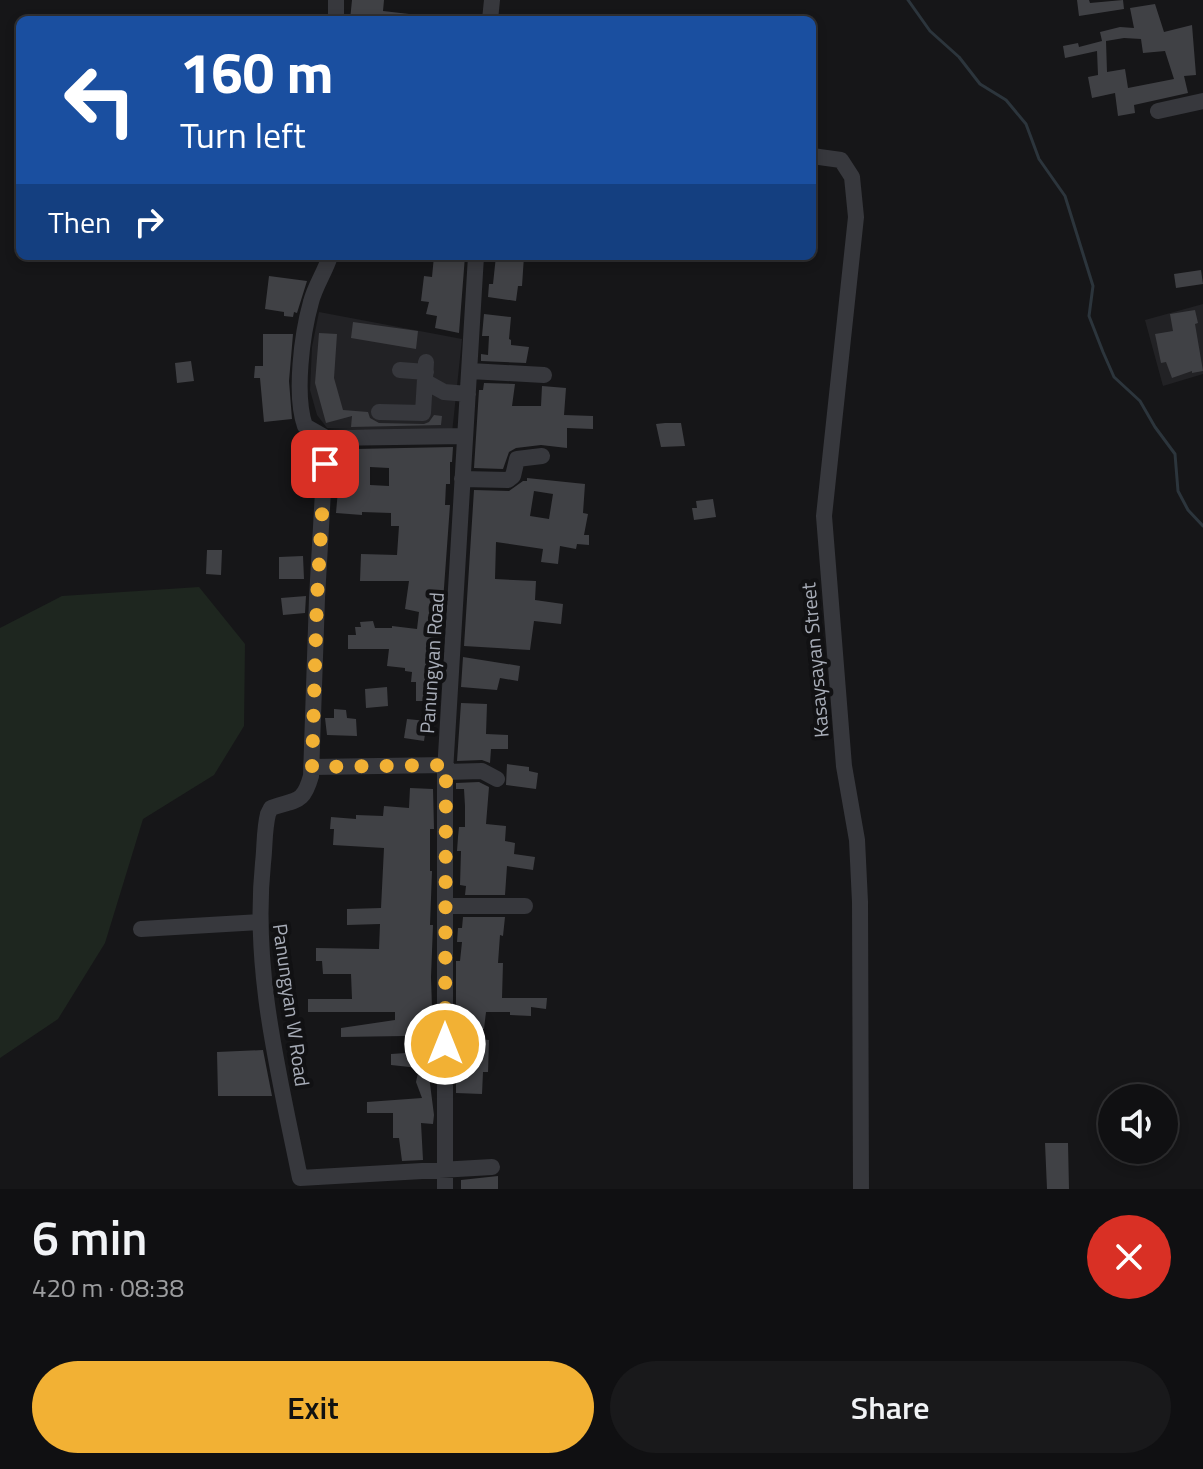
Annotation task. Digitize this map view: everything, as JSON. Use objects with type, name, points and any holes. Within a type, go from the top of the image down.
[{"type":"street","points":[[1158,111],[1203,101]]},
{"type":"street","name":"Kasaysayan Street","points":[[816,157],[841,160],[852,177],[856,217],[824,516],[844,766],[857,840],[861,1189]]},
{"type":"street","points":[[328,260],[311,301],[305,330],[301,401],[305,426],[326,438],[465,436]]},
{"type":"street","name":"Panungyan Road","points":[[445,1189],[445,769],[476,260]]},
{"type":"street","points":[[400,370],[426,372],[444,392]]},
{"type":"street","points":[[470,371],[544,375]]},
{"type":"street","points":[[379,412],[423,413],[426,372]]},
{"type":"street","points":[[424,401],[444,392],[468,394]]},
{"type":"street","name":"Panungyan W Road","points":[[326,438],[312,767],[304,796],[271,808],[268,814],[259,922],[261,963],[296,1184],[445,1168]]},
{"type":"street","points":[[462,479],[508,480],[513,476],[517,459],[542,456]]},
{"type":"street","points":[[312,767],[482,771],[497,779]]},
{"type":"street","points":[[445,906],[525,906]]},
{"type":"street","points":[[141,929],[259,922]]},
{"type":"street","points":[[445,1168],[492,1167]]},
{"type":"shaded area","points":[[1203,304],[1203,374],[1163,386],[1145,320]]},
{"type":"shaded area","points":[[319,312],[462,339],[452,433],[327,428],[317,415],[310,390],[312,347]]},
{"type":"shaded area","points":[[199,587],[245,644],[244,726],[214,775],[143,819],[105,943],[58,1019],[0,1058],[0,628],[62,596]]},
{"type":"building","points":[[352,0],[384,0],[383,11],[409,14],[409,16],[350,16]]},
{"type":"building","points":[[1077,0],[1089,0],[1090,3],[1123,0],[1124,9],[1079,16]]},
{"type":"building","points":[[1155,4],[1164,32],[1192,25],[1196,75],[1184,76],[1188,93],[1134,105],[1135,113],[1118,116],[1115,93],[1092,98],[1088,77],[1098,75],[1097,51],[1065,58],[1063,46],[1078,43],[1079,47],[1102,41],[1100,32],[1120,27],[1134,28],[1130,8]],"holes":[[[1141,39],[1143,53],[1165,51],[1174,79],[1128,88],[1125,69],[1107,72],[1106,41]]]},
{"type":"building","points":[[434,260],[465,260],[459,333],[435,328],[437,316],[426,314],[429,302],[421,301],[424,276],[432,277]]},
{"type":"building","points":[[496,260],[524,260],[522,286],[518,286],[516,301],[488,297],[489,284],[493,284]]},
{"type":"building","points":[[1201,270],[1203,284],[1176,288],[1174,274]]},
{"type":"building","points":[[269,276],[307,281],[293,317],[265,309]]},
{"type":"building","points":[[1195,310],[1203,371],[1192,371],[1172,378],[1166,362],[1161,363],[1155,334],[1173,331],[1170,314]]},
{"type":"building","points":[[484,314],[511,317],[509,339],[511,345],[529,347],[526,363],[481,361],[481,354],[488,355],[489,336],[482,336]]},
{"type":"building","points":[[353,322],[418,331],[416,349],[351,338]]},
{"type":"building","points":[[319,333],[337,334],[334,378],[343,410],[368,412],[370,418],[379,423],[424,424],[434,415],[442,416],[441,425],[351,427],[352,416],[326,423],[315,383]]},
{"type":"building","points":[[263,334],[293,334],[289,381],[292,419],[264,422],[260,378],[254,378],[255,366],[263,366]]},
{"type":"building","points":[[191,361],[194,381],[177,383],[175,363]]},
{"type":"building","points":[[484,383],[515,384],[512,406],[541,406],[542,386],[566,388],[564,415],[593,416],[593,429],[567,428],[567,448],[541,445],[516,448],[509,452],[503,469],[474,468],[479,390],[483,390]]},
{"type":"building","points":[[681,423],[685,446],[661,447],[656,424]]},
{"type":"building","points":[[453,447],[450,484],[446,484],[445,505],[450,505],[437,684],[433,684],[433,701],[416,701],[416,682],[411,682],[412,672],[387,666],[389,649],[348,649],[348,635],[356,635],[355,627],[361,627],[360,622],[373,621],[375,628],[392,626],[417,629],[419,612],[405,609],[409,581],[360,581],[361,554],[397,555],[399,526],[391,526],[391,513],[336,513],[339,479],[346,478],[346,470],[352,470],[355,449]],"holes":[[[370,467],[389,468],[389,486],[370,485]]]},
{"type":"building","points":[[527,478],[585,484],[583,513],[588,514],[584,535],[589,535],[589,545],[577,544],[576,549],[560,546],[558,564],[541,562],[543,549],[496,542],[495,579],[536,581],[535,600],[563,604],[561,624],[534,621],[530,650],[464,646],[474,490],[509,491],[527,481]],"holes":[[[534,491],[553,494],[549,519],[530,516]]]},
{"type":"building","points":[[713,499],[716,517],[694,520],[692,508],[697,508],[696,501]]},
{"type":"building","points":[[207,550],[222,550],[221,575],[206,574]]},
{"type":"building","points":[[303,556],[304,579],[279,579],[279,557]]},
{"type":"building","points":[[306,596],[305,613],[283,615],[281,598]]},
{"type":"building","points":[[463,657],[520,666],[518,681],[500,678],[497,690],[461,687]]},
{"type":"building","points":[[387,687],[388,706],[366,708],[365,689]]},
{"type":"building","points":[[461,703],[487,704],[486,734],[508,735],[508,749],[491,749],[490,763],[482,760],[457,761]]},
{"type":"building","points":[[334,709],[346,710],[347,718],[356,719],[357,736],[327,735],[325,718],[334,718]]},
{"type":"building","points":[[407,719],[427,721],[424,741],[404,738]]},
{"type":"building","points":[[507,764],[529,767],[529,771],[538,773],[536,789],[506,785]]},
{"type":"building","points":[[479,782],[489,787],[486,824],[506,826],[505,841],[515,843],[514,854],[535,857],[533,870],[507,866],[505,895],[465,895],[466,886],[460,885],[461,851],[457,851],[459,827],[465,827],[465,806],[464,789],[456,789],[456,783]]},
{"type":"building","points":[[410,788],[433,789],[430,925],[433,925],[433,1051],[425,1050],[426,1076],[429,1076],[434,1115],[433,1124],[421,1123],[423,1160],[402,1161],[399,1138],[393,1138],[393,1113],[367,1113],[367,1102],[422,1098],[416,1082],[419,1068],[391,1065],[391,1054],[406,1053],[405,1036],[341,1037],[341,1028],[395,1020],[395,1012],[308,1012],[308,999],[352,999],[351,974],[323,974],[322,961],[316,961],[316,948],[379,949],[380,924],[347,925],[347,909],[381,908],[384,848],[333,845],[331,817],[356,819],[356,815],[383,816],[384,806],[409,808]]},
{"type":"building","points":[[463,917],[505,917],[498,963],[503,963],[502,998],[547,998],[546,1009],[531,1007],[531,1016],[486,1012],[484,1029],[456,1026],[456,961],[460,961],[462,942],[457,942]]},
{"type":"building","points":[[479,1039],[489,1040],[488,1072],[483,1072],[482,1094],[456,1093],[456,1076],[460,1076],[465,1050],[479,1050]]},
{"type":"building","points":[[263,1050],[272,1096],[218,1096],[217,1052]]},
{"type":"building","points":[[1045,1143],[1068,1143],[1069,1189],[1047,1189]]},
{"type":"building","points":[[498,1176],[498,1189],[461,1189],[461,1180]]},
{"type":"waterway","points":[[908,0],[930,31],[959,57],[980,84],[1006,100],[1026,124],[1039,159],[1065,196],[1093,286],[1089,316],[1114,377],[1140,401],[1175,454],[1178,491],[1188,510],[1203,526]]},
{"type":"route","points":[[325,464],[312,767],[446,765],[445,1044]]}]
